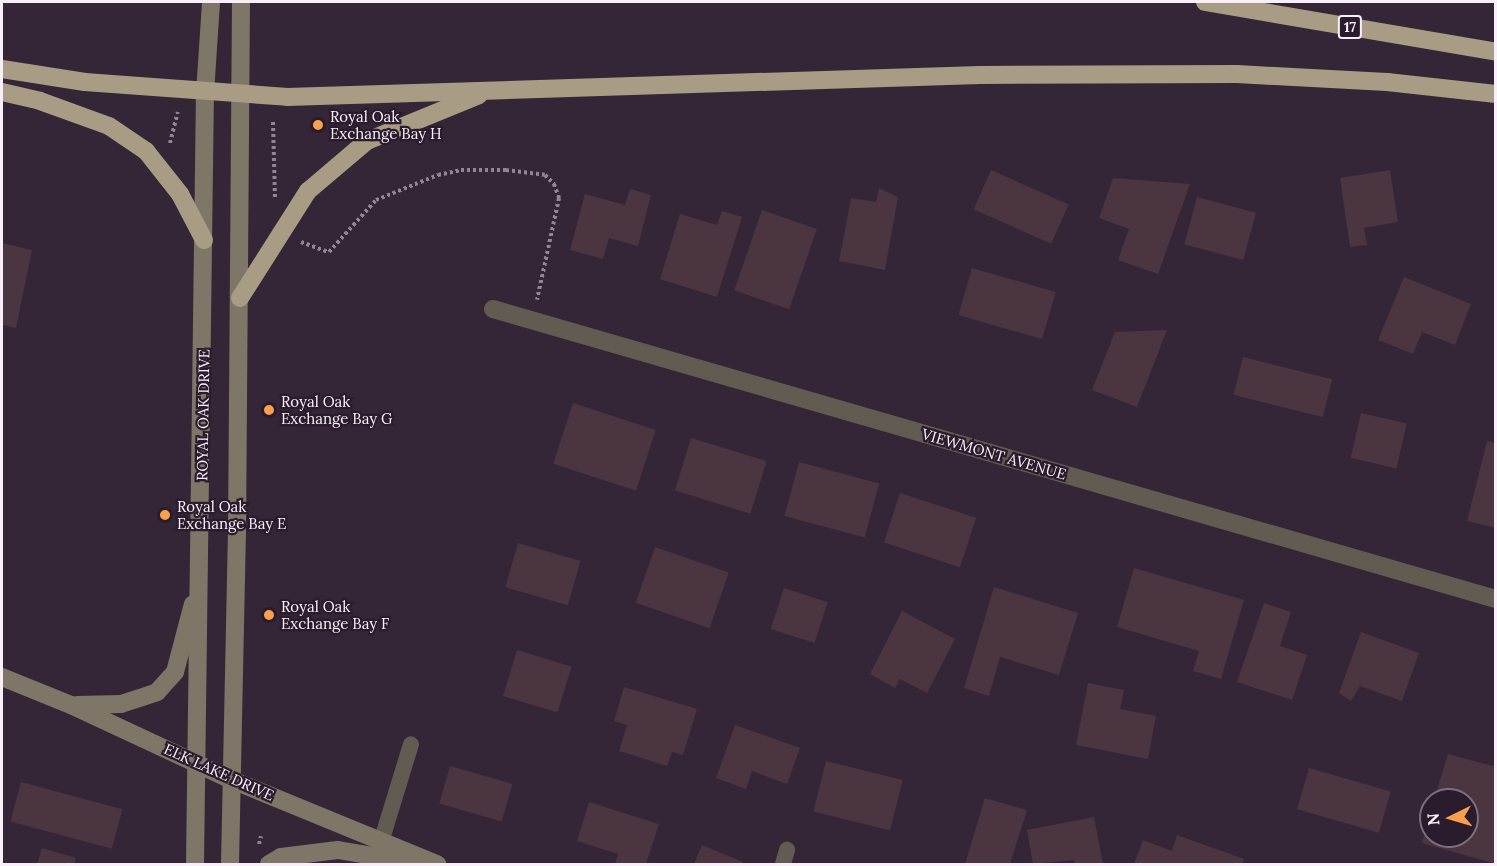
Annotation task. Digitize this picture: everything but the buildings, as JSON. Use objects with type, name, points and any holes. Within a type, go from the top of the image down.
[{"type":"highway","name":"17","points":[[1205,2],[1496,52]]},
{"type":"highway","points":[[2,69],[240,96],[980,75],[1237,74],[1387,82],[1496,94]]},
{"type":"highway","points":[[240,298],[308,191],[367,141],[491,90]]},
{"type":"highway","points":[[2,92],[40,101],[109,126],[146,152],[180,194],[204,240]]},
{"type":"main road","name":"ROYAL OAK DRIVE","points":[[195,864],[201,576],[205,93],[211,2]]},
{"type":"main road","points":[[230,864],[240,298],[241,2]]},
{"type":"main road","points":[[71,705],[121,704],[157,692],[175,672],[201,576]]},
{"type":"main road","name":"ELK LAKE DRIVE","points":[[2,677],[71,705],[232,780],[382,839],[437,864]]},
{"type":"main road","points":[[269,864],[281,857],[338,850],[420,864]]},
{"type":"street","name":"VIEWMONT AVENUE","points":[[493,309],[1496,599]]},
{"type":"lane","points":[[382,839],[411,744]]},
{"type":"path","points":[[169,148],[178,112]]},
{"type":"path","points":[[273,123],[275,212]]},
{"type":"path","points":[[298,240],[329,252],[376,200],[438,175],[461,170],[506,170],[545,175],[554,184],[559,198],[533,321]]},
{"type":"place","name":"Royal Oak Exchange Bay H","points":[[318,125]]},
{"type":"place","name":"Royal Oak Exchange Bay G","points":[[269,410]]},
{"type":"place","name":"Royal Oak Exchange Bay E","points":[[165,515]]},
{"type":"place","name":"Royal Oak Exchange Bay F","points":[[269,615]]}]
